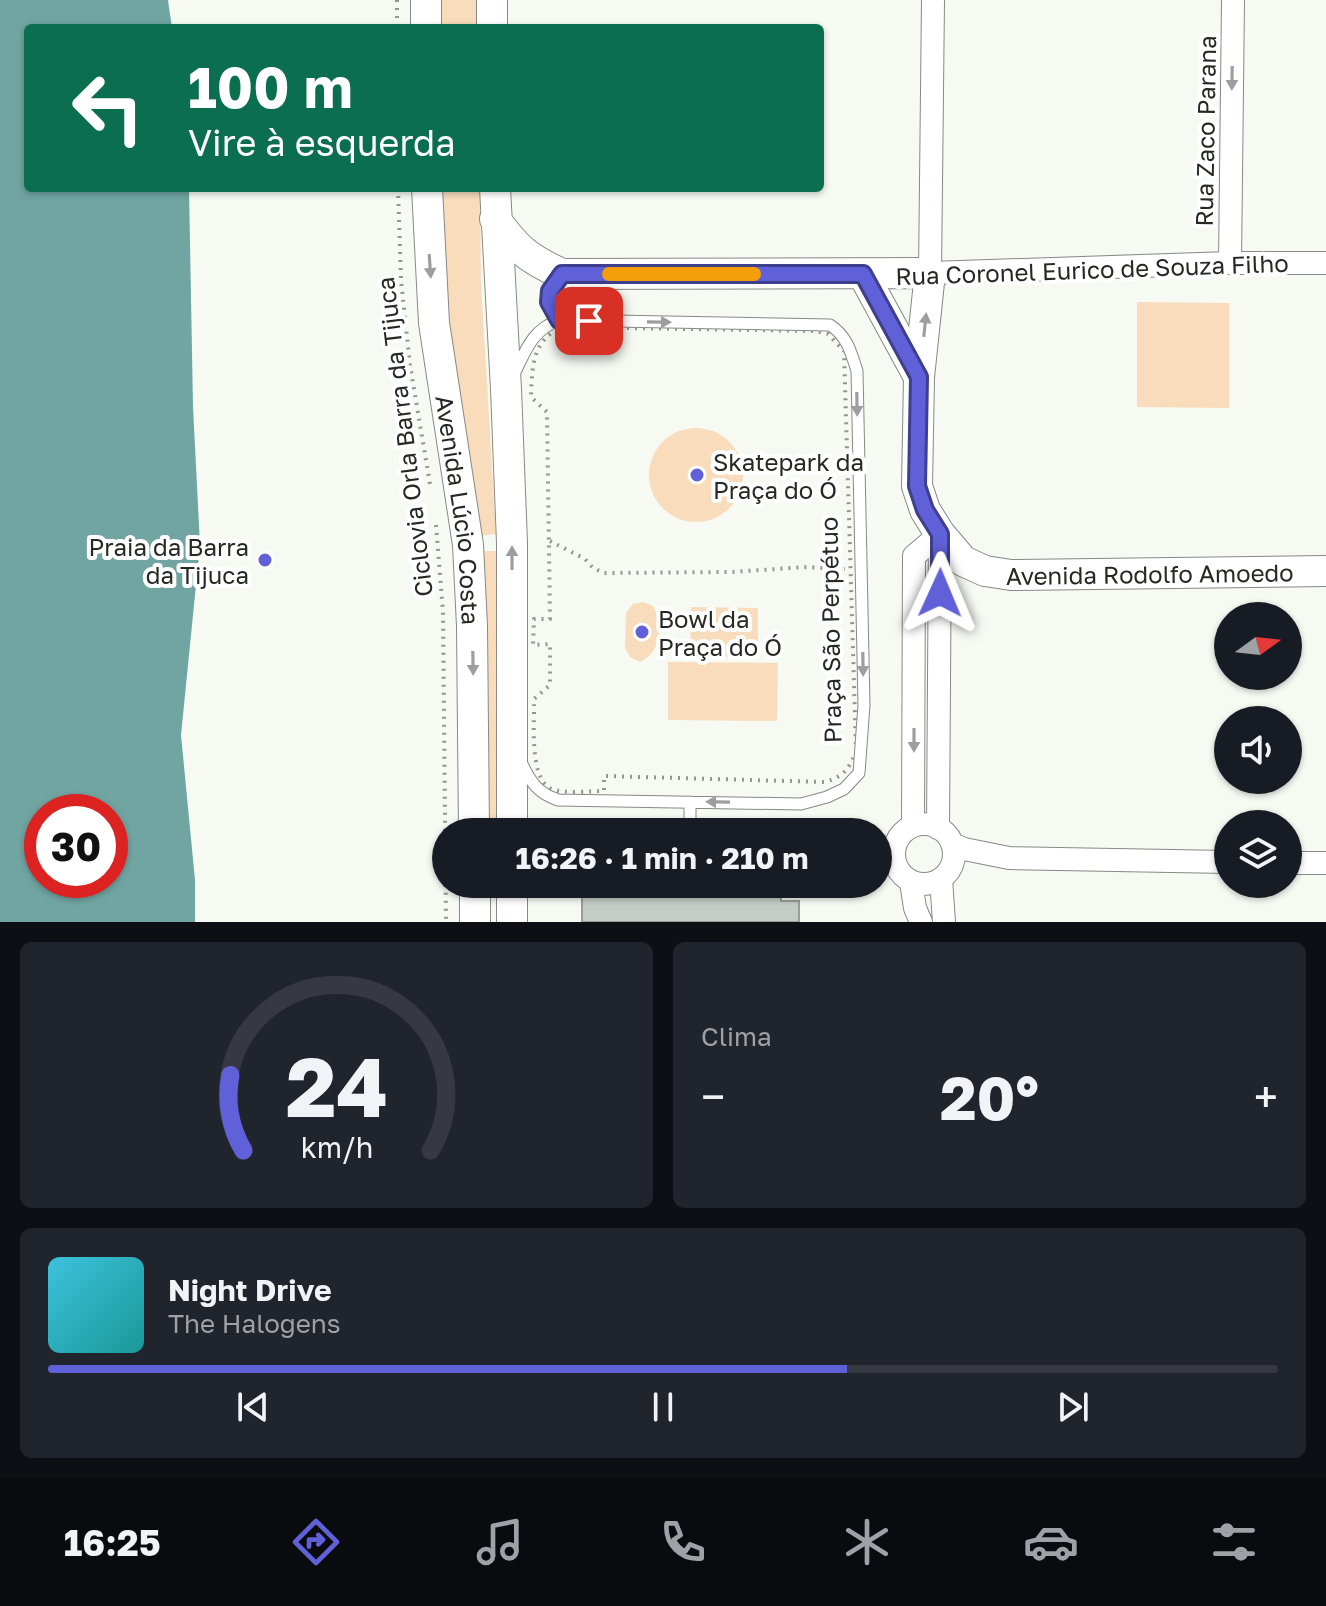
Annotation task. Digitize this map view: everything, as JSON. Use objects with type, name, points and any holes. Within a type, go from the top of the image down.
[{"type":"main road","points":[[426,0],[426,24]]},
{"type":"main road","points":[[492,0],[492,24]]},
{"type":"main road","name":"Avenida Lúcio Costa","points":[[427,192],[434,323],[468,545],[474,818]]},
{"type":"main road","name":"Avenida Lúcio Costa","points":[[495,192],[512,543],[512,818]]},
{"type":"main road","name":"Rua Coronel Eurico de Souza Filho","points":[[495,219],[517,249],[562,274],[930,273]]},
{"type":"main road","name":"Avenida Rodolfo Amoedo","points":[[930,273],[919,377],[917,486],[925,510],[963,561],[985,571],[1011,575],[1326,571]]},
{"type":"main road","points":[[863,274],[919,377]]},
{"type":"main road","points":[[475,898],[475,922]]},
{"type":"main road","points":[[512,898],[512,922]]},
{"type":"street","points":[[930,273],[933,0]]},
{"type":"street","name":"Rua Zaco Parana","points":[[1230,263],[1233,0]]},
{"type":"street","name":"Rua Coronel Eurico de Souza Filho","points":[[930,273],[1230,263],[1326,263]]},
{"type":"street","points":[[913,826],[914,556],[940,534]]},
{"type":"street","points":[[940,534],[945,836],[953,860],[944,876],[944,922]]},
{"type":"street","points":[[921,922],[895,871],[898,839],[913,826],[930,825],[964,849],[1009,858],[1214,862]]},
{"type":"street","points":[[895,871],[926,884],[1009,858]]},
{"type":"street","points":[[1302,863],[1326,863]]},
{"type":"lane","points":[[506,389],[533,336],[545,325],[559,320],[549,302],[550,291],[562,274]]},
{"type":"lane","name":"Praça São Perpétuo","points":[[512,746],[531,782],[543,795],[558,800],[801,804],[844,789],[859,773],[864,705],[857,371],[847,341],[830,325],[559,320]]},
{"type":"lane","points":[[690,802],[690,818]]},
{"type":"path","points":[[397,0],[397,24]]},
{"type":"path","name":"Ciclovia Orla Barra da Tijuca","points":[[398,192],[401,280],[410,365],[431,487]]},
{"type":"path","name":"Praça São Perpétuo","points":[[563,327],[816,331],[828,334],[844,351],[856,751],[853,761],[840,778],[825,782],[604,776],[604,791],[552,789],[542,781],[536,768],[534,699],[550,685],[550,644],[533,645],[534,619],[550,619],[550,541],[547,412],[531,397],[532,363],[547,335],[563,327]]},
{"type":"path","name":"Ciclovia Orla Barra da Tijuca","points":[[436,517],[443,612],[446,922]]},
{"type":"path","points":[[550,541],[604,573],[731,572],[807,567],[851,569]]},
{"type":"shaded area","points":[[439,0],[479,0],[479,24],[440,24]]},
{"type":"shaded area","points":[[440,192],[480,192],[481,283],[496,534],[480,536],[451,356]]},
{"type":"shaded area","points":[[1137,302],[1229,303],[1229,408],[1137,407]]},
{"type":"shaded area","name":"Skatepark da Praça do Ó","points":[[696,428],[714,431],[730,441],[740,457],[743,475],[740,493],[730,509],[714,519],[696,522],[678,519],[662,509],[652,493],[649,475],[652,457],[662,441],[678,431]]},
{"type":"shaded area","points":[[480,551],[497,551],[499,818],[487,818]]},
{"type":"shaded area","name":"Bowl da Praça do Ó","points":[[643,602],[653,606],[659,630],[652,652],[640,662],[630,657],[625,648],[626,613],[633,604]]},
{"type":"shaded area","points":[[691,607],[758,608],[758,657],[690,656]]},
{"type":"shaded area","points":[[668,662],[778,663],[777,721],[668,720]]},
{"type":"water","points":[[0,0],[168,0],[171,24],[24,24],[24,192],[189,192],[193,407],[200,545],[181,735],[195,880],[195,922],[0,922]]},
{"type":"building","points":[[582,898],[781,898],[781,901],[799,901],[799,922],[582,922]]},
{"type":"slow traffic","points":[[609,274],[754,274]]},
{"type":"place","name":"Skatepark da Praça do Ó","points":[[697,475]]},
{"type":"place","name":"Praia da Barra da Tijuca","points":[[265,560]]},
{"type":"place","name":"Bowl da Praça do Ó","points":[[642,632]]},
{"type":"route","points":[[589,321],[559,320],[552,312],[550,291],[562,274],[863,274],[919,377],[917,486],[925,510],[940,534],[940,593]]}]
